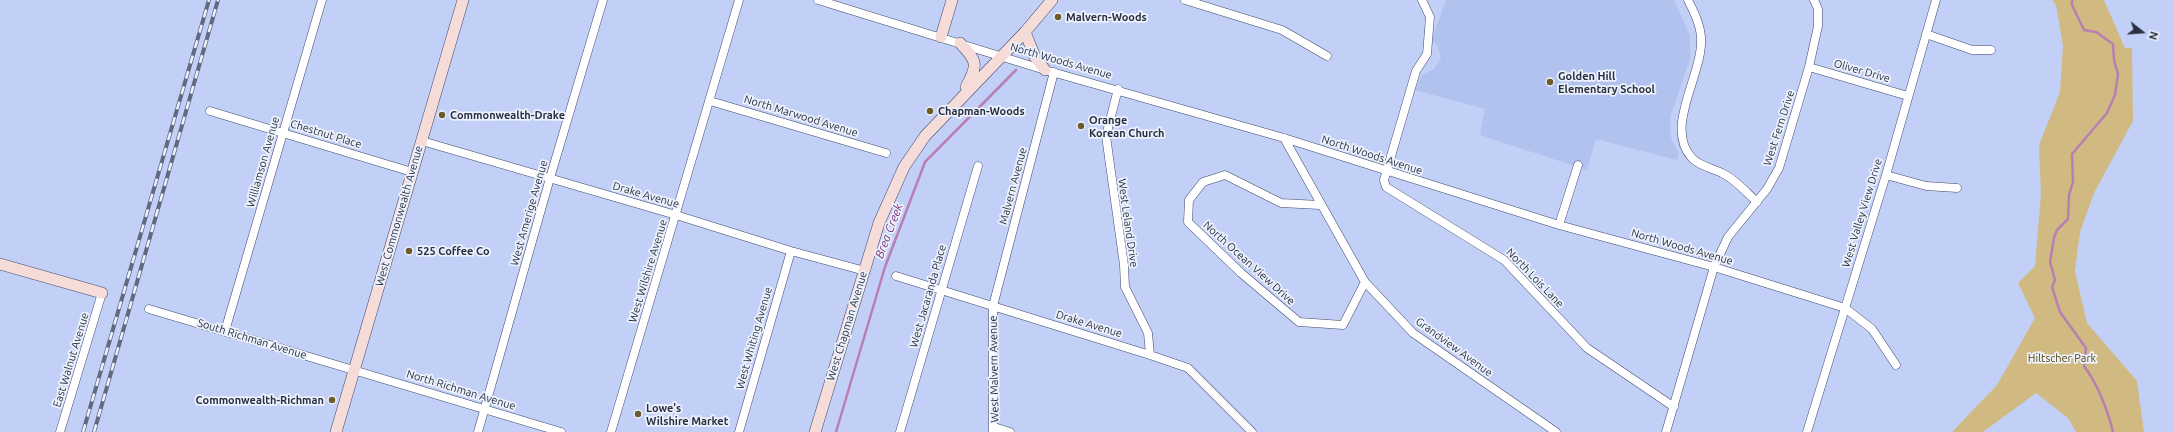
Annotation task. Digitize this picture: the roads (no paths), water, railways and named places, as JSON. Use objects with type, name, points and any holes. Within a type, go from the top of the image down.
[{"type":"main road","name":"West Commonwealth Avenue","points":[[336,432],[463,0]]},
{"type":"main road","points":[[941,37],[952,0]]},
{"type":"main road","points":[[1050,71],[1035,57],[1025,32],[1051,3]]},
{"type":"main road","name":"West Chapman Avenue","points":[[815,432],[879,223],[904,167],[925,136],[1025,32]]},
{"type":"main road","points":[[959,100],[973,75],[975,63],[970,54],[960,43]]},
{"type":"main road","points":[[0,264],[102,294]]},
{"type":"street","name":"Williamson Avenue","points":[[225,331],[322,0]]},
{"type":"street","name":"West Amerige Avenue","points":[[478,432],[550,178],[603,0]]},
{"type":"street","name":"West Wilshire Avenue","points":[[611,432],[739,0]]},
{"type":"street","name":"North Woods Avenue","points":[[818,0],[1050,71],[1284,138],[1559,225],[1714,267],[1845,308],[1872,329],[1896,365]]},
{"type":"street","points":[[1185,0],[1282,30],[1327,56]]},
{"type":"street","points":[[1386,171],[1416,71],[1427,54],[1430,17],[1422,0]]},
{"type":"street","points":[[1688,0],[1698,22],[1701,38],[1698,63],[1682,120],[1682,142],[1692,158],[1722,173],[1757,202]]},
{"type":"street","name":"West Fern Drive","points":[[1666,432],[1714,267],[1728,237],[1768,189],[1779,168],[1810,67],[1818,26],[1818,9],[1814,0]]},
{"type":"street","name":"West Valley View Drive","points":[[1807,432],[1886,175],[1936,0]]},
{"type":"street","points":[[1926,34],[1972,50],[1991,50]]},
{"type":"street","name":"Oliver Drive","points":[[1810,67],[1908,96]]},
{"type":"street","name":"Malvern Avenue","points":[[993,306],[1050,71]]},
{"type":"street","name":"West Leland Drive","points":[[1118,90],[1106,136],[1124,265],[1124,287],[1148,333],[1150,355]]},
{"type":"street","name":"North Marwood Avenue","points":[[710,100],[886,153]]},
{"type":"street","name":"Chestnut Place","points":[[210,111],[412,172]]},
{"type":"street","name":"Grandview Avenue","points":[[1284,138],[1320,205],[1366,282],[1414,334],[1556,432]]},
{"type":"street","name":"Drake Avenue","points":[[422,141],[550,178],[619,200],[676,215],[790,251],[864,271]]},
{"type":"street","points":[[1559,225],[1578,165]]},
{"type":"street","name":"West Jacaranda Place","points":[[900,432],[978,166]]},
{"type":"street","name":"North Lois Lane","points":[[1386,171],[1384,180],[1386,186],[1504,260],[1587,348],[1674,406]]},
{"type":"street","name":"North Ocean View Drive","points":[[1320,205],[1281,203],[1225,175],[1203,182],[1189,200],[1188,222],[1241,273],[1299,322],[1343,325],[1366,282]]},
{"type":"street","points":[[1886,175],[1926,186],[1957,188]]},
{"type":"street","name":"West Whiting Avenue","points":[[739,432],[790,251]]},
{"type":"street","name":"Drake Avenue","points":[[896,276],[1188,368],[1252,432]]},
{"type":"street","name":"East Walnut Avenue","points":[[60,432],[102,294]]},
{"type":"street","name":"West Malvern Avenue","points":[[993,306],[994,430]]},
{"type":"street","name":"South Richman Avenue","points":[[149,309],[354,370]]},
{"type":"street","name":"North Richman Avenue","points":[[354,370],[561,432]]},
{"type":"street","points":[[994,430],[1010,432]]},
{"type":"waterway","points":[[2072,0],[2072,5],[2084,30],[2096,32],[2113,44],[2114,60],[2118,74],[2115,95],[2107,113],[2072,154],[2073,182],[2069,195],[2068,219],[2057,230],[2054,238],[2050,262],[2055,280],[2052,287],[2060,312],[2086,348],[2084,366],[2102,397],[2113,432]]},
{"type":"waterway","name":"Brea Creek","points":[[836,432],[885,267],[925,162],[1016,70]]},
{"type":"railway","points":[[83,432],[209,0]]},
{"type":"railway","points":[[94,432],[218,0]]},
{"type":"place","name":"Malvern-Woods","points":[[1058,17]]},
{"type":"place","name":"Golden Hill Elementary School","points":[[1550,82]]},
{"type":"place","name":"Chapman-Woods","points":[[930,111]]},
{"type":"place","name":"Commonwealth-Drake","points":[[442,115]]},
{"type":"place","name":"Orange Korean Church","points":[[1081,126]]},
{"type":"place","name":"525 Coffee Co","points":[[409,251]]},
{"type":"place","name":"Commonwealth-Richman","points":[[332,400]]},
{"type":"place","name":"Lowe's Wilshire Market","points":[[638,414]]},
{"type":"park label","name":"Hiltscher Park","points":[[2062,358]]}]
